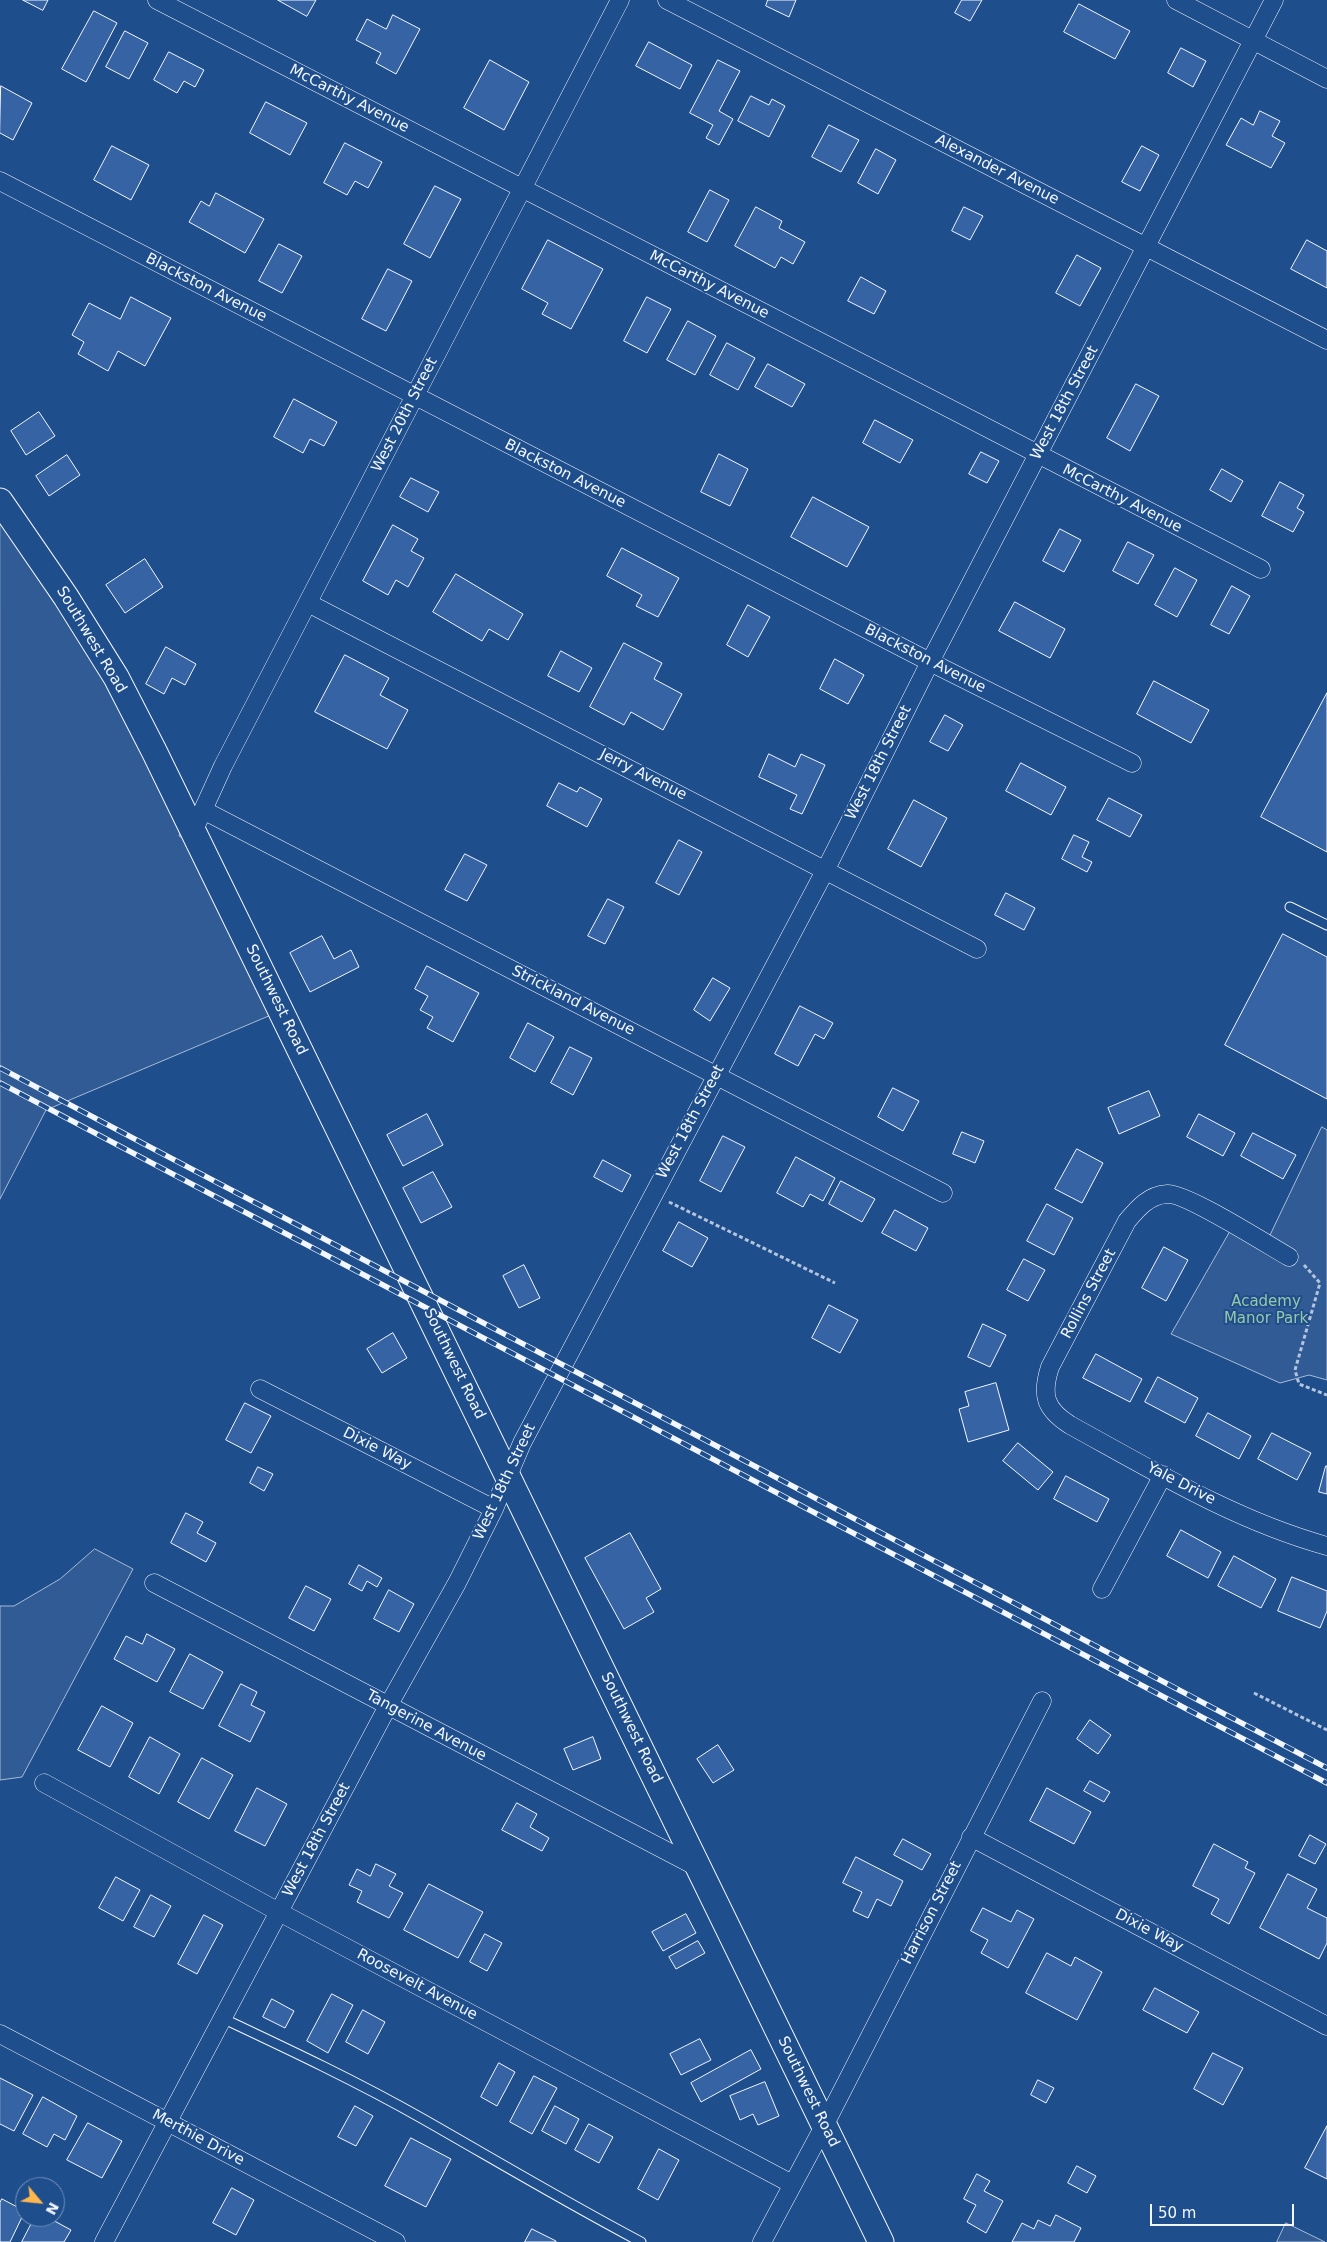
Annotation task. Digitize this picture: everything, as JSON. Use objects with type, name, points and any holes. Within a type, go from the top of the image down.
[{"type":"street","name":"McCarthy Avenue","points":[[157,0],[1261,570]]},
{"type":"street","name":"West 20th Street","points":[[198,821],[223,766],[414,396],[524,189],[620,0]]},
{"type":"street","name":"Alexander Avenue","points":[[667,0],[1327,340]]},
{"type":"street","points":[[1176,0],[1327,79]]},
{"type":"street","name":"West 18th Street","points":[[104,2242],[388,1706],[457,1583],[494,1509],[522,1443],[826,869],[930,662],[1274,0]]},
{"type":"street","name":"Blackston Avenue","points":[[0,181],[930,662],[1132,763]]},
{"type":"street","name":"Southwest Road","points":[[3,507],[66,597],[116,677],[198,821],[508,1477],[881,2242]]},
{"type":"street","name":"Jerry Avenue","points":[[308,603],[977,948]]},
{"type":"street","name":"Strickland Avenue","points":[[198,821],[716,1075],[943,1193]]},
{"type":"street","name":"Rollins Street","points":[[1047,1402],[1045,1383],[1050,1367],[1127,1221],[1140,1205],[1154,1196],[1169,1193],[1188,1199],[1289,1257]]},
{"type":"street","name":"Dixie Way","points":[[260,1389],[494,1509]]},
{"type":"street","name":"Yale Drive","points":[[1047,1402],[1056,1416],[1070,1425],[1163,1476],[1244,1516],[1308,1541],[1327,1546]]},
{"type":"street","points":[[1102,1589],[1163,1476]]},
{"type":"street","name":"Tangerine Avenue","points":[[154,1583],[699,1868]]},
{"type":"street","name":"Harrison Street","points":[[762,2242],[824,2126],[1042,1701]]},
{"type":"street","name":"Roosevelt Avenue","points":[[44,1783],[279,1912],[792,2184]]},
{"type":"street","name":"Dixie Way","points":[[971,1837],[1327,2026]]},
{"type":"street","name":"Merthie Drive","points":[[0,2034],[396,2242]]},
{"type":"lane","points":[[1290,907],[1327,925]]},
{"type":"lane","points":[[222,2018],[317,2062],[422,2118],[508,2169],[641,2242]]},
{"type":"path","points":[[653,1194],[835,1283]]},
{"type":"path","points":[[1289,1257],[1303,1263],[1320,1282],[1295,1370],[1299,1384],[1327,1395]]},
{"type":"path","points":[[1254,1693],[1327,1730]]},
{"type":"shaded area","points":[[0,520],[65,615],[106,681],[181,831],[179,836],[185,839],[271,1015],[46,1110],[0,1199]]},
{"type":"shaded area","name":"Academy Manor Park","points":[[1322,1127],[1327,1130],[1327,1380],[1309,1375],[1280,1383],[1171,1334],[1230,1231],[1262,1251]]},
{"type":"shaded area","points":[[95,1549],[133,1569],[22,1777],[0,1780],[0,1606],[14,1606],[60,1579]]},
{"type":"shaded area","points":[[1286,2223],[1325,2242],[1277,2242]]},
{"type":"building","points":[[23,0],[48,0],[43,10]]},
{"type":"building","points":[[278,0],[316,0],[307,16]]},
{"type":"building","points":[[768,0],[796,0],[789,17],[766,6]]},
{"type":"building","points":[[962,0],[982,0],[970,21],[955,13]]},
{"type":"building","points":[[1079,4],[1130,31],[1115,59],[1064,32]]},
{"type":"building","points":[[94,11],[117,23],[86,82],[62,69]]},
{"type":"building","points":[[393,15],[420,29],[396,74],[376,63],[381,53],[356,40],[367,19],[386,29]]},
{"type":"building","points":[[125,31],[148,43],[129,79],[106,67]]},
{"type":"building","points":[[649,42],[692,65],[680,89],[636,66]]},
{"type":"building","points":[[1181,48],[1206,61],[1193,87],[1168,73]]},
{"type":"building","points":[[169,52],[204,70],[195,87],[184,81],[177,93],[154,80]]},
{"type":"building","points":[[490,60],[529,82],[504,130],[464,108]]},
{"type":"building","points":[[718,60],[740,71],[719,111],[733,119],[719,145],[706,138],[713,125],[690,113]]},
{"type":"building","points":[[1,86],[32,103],[13,140],[0,133]]},
{"type":"building","points":[[751,96],[769,105],[772,99],[785,106],[769,137],[738,121]]},
{"type":"building","points":[[266,102],[307,123],[290,155],[250,133]]},
{"type":"building","points":[[1260,111],[1280,121],[1272,136],[1285,143],[1271,168],[1226,145],[1241,118],[1253,125]]},
{"type":"building","points":[[829,125],[859,140],[841,172],[812,157]]},
{"type":"building","points":[[345,143],[382,162],[368,188],[355,181],[347,195],[324,183]]},
{"type":"building","points":[[112,146],[149,165],[131,200],[94,180]]},
{"type":"building","points":[[1142,146],[1159,155],[1140,191],[1122,182]]},
{"type":"building","points":[[876,149],[896,160],[878,194],[858,183]]},
{"type":"building","points":[[435,186],[461,199],[430,258],[404,244]]},
{"type":"building","points":[[710,190],[729,200],[707,242],[688,232]]},
{"type":"building","points":[[216,193],[264,219],[245,253],[189,222],[201,201],[209,206]]},
{"type":"building","points":[[756,207],[782,221],[779,228],[805,242],[793,264],[781,257],[775,268],[735,246]]},
{"type":"building","points":[[964,207],[983,216],[970,240],[952,231]]},
{"type":"building","points":[[548,240],[603,269],[571,329],[542,314],[548,303],[522,289]]},
{"type":"building","points":[[1307,240],[1327,251],[1327,288],[1291,269]]},
{"type":"building","points":[[279,244],[302,256],[282,293],[259,281]]},
{"type":"building","points":[[1077,255],[1101,268],[1080,306],[1056,293]]},
{"type":"building","points":[[388,269],[412,281],[386,331],[362,319]]},
{"type":"building","points":[[861,277],[886,291],[874,314],[848,301]]},
{"type":"building","points":[[131,297],[171,318],[145,366],[118,351],[108,371],[78,354],[84,342],[72,335],[89,303],[120,319]]},
{"type":"building","points":[[647,297],[671,309],[647,353],[624,341]]},
{"type":"building","points":[[688,321],[716,336],[695,375],[667,360]]},
{"type":"building","points":[[727,343],[755,358],[738,390],[710,375]]},
{"type":"building","points":[[768,364],[805,384],[792,407],[755,387]]},
{"type":"building","points":[[1136,384],[1159,396],[1130,451],[1107,438]]},
{"type":"building","points":[[294,399],[337,422],[324,446],[310,439],[303,453],[274,437]]},
{"type":"building","points":[[39,412],[55,436],[26,455],[11,431]]},
{"type":"building","points":[[875,420],[913,440],[900,463],[863,443]]},
{"type":"building","points":[[981,452],[999,461],[987,483],[969,474]]},
{"type":"building","points":[[719,454],[748,469],[730,506],[701,492]]},
{"type":"building","points":[[67,455],[80,475],[49,496],[36,476]]},
{"type":"building","points":[[1222,469],[1243,481],[1231,502],[1210,490]]},
{"type":"building","points":[[411,478],[439,492],[428,512],[400,497]]},
{"type":"building","points":[[1280,482],[1304,495],[1297,508],[1304,512],[1293,532],[1262,516]]},
{"type":"building","points":[[813,497],[869,527],[847,567],[791,537]]},
{"type":"building","points":[[393,525],[418,539],[411,551],[424,558],[408,587],[396,580],[388,595],[363,581]]},
{"type":"building","points":[[1060,529],[1081,540],[1064,572],[1043,561]]},
{"type":"building","points":[[1128,542],[1154,555],[1138,584],[1113,571]]},
{"type":"building","points":[[622,548],[679,578],[658,617],[636,606],[642,595],[607,576]]},
{"type":"building","points":[[145,559],[163,587],[125,613],[106,585]]},
{"type":"building","points":[[1175,568],[1197,580],[1177,617],[1155,605]]},
{"type":"building","points":[[456,574],[523,614],[508,640],[489,629],[482,641],[433,612]]},
{"type":"building","points":[[1232,586],[1250,596],[1229,634],[1211,625]]},
{"type":"building","points":[[1015,602],[1065,629],[1050,658],[999,631]]},
{"type":"building","points":[[748,605],[770,617],[748,657],[727,645]]},
{"type":"building","points":[[624,643],[662,663],[654,679],[682,694],[663,730],[631,712],[624,725],[590,707]]},
{"type":"building","points":[[166,647],[196,664],[185,685],[172,678],[164,694],[146,684]]},
{"type":"building","points":[[561,651],[592,668],[579,692],[548,676]]},
{"type":"building","points":[[345,655],[389,678],[380,695],[408,710],[387,749],[315,712]]},
{"type":"building","points":[[835,659],[864,675],[848,704],[820,689]]},
{"type":"building","points":[[1154,681],[1209,710],[1191,743],[1137,714]]},
{"type":"building","points":[[1327,693],[1327,852],[1261,817]]},
{"type":"building","points":[[945,715],[963,725],[948,751],[930,742]]},
{"type":"building","points":[[769,754],[795,767],[801,754],[825,765],[802,814],[790,809],[797,795],[759,777]]},
{"type":"building","points":[[1021,763],[1066,787],[1051,815],[1006,791]]},
{"type":"building","points":[[559,783],[577,792],[580,787],[602,799],[587,827],[547,806]]},
{"type":"building","points":[[1109,798],[1142,815],[1130,837],[1097,820]]},
{"type":"building","points":[[914,800],[947,818],[921,867],[888,849]]},
{"type":"building","points":[[1074,835],[1089,842],[1082,857],[1092,862],[1087,872],[1062,859]]},
{"type":"building","points":[[679,840],[702,852],[679,895],[656,883]]},
{"type":"building","points":[[465,854],[487,865],[467,901],[445,890]]},
{"type":"building","points":[[1006,893],[1035,908],[1024,930],[995,915]]},
{"type":"building","points":[[608,899],[624,907],[605,944],[588,936]]},
{"type":"building","points":[[1283,934],[1327,957],[1327,1099],[1225,1045]]},
{"type":"building","points":[[322,936],[334,959],[351,950],[359,967],[310,992],[290,953]]},
{"type":"building","points":[[427,966],[479,993],[453,1042],[427,1028],[433,1017],[420,1010],[428,996],[415,989]]},
{"type":"building","points":[[713,978],[730,988],[710,1021],[694,1010]]},
{"type":"building","points":[[800,1006],[833,1023],[824,1039],[815,1034],[798,1066],[775,1054]]},
{"type":"building","points":[[528,1023],[554,1037],[535,1072],[510,1058]]},
{"type":"building","points":[[570,1047],[592,1058],[573,1095],[551,1083]]},
{"type":"building","points":[[893,1088],[919,1101],[903,1131],[878,1117]]},
{"type":"building","points":[[1149,1091],[1160,1116],[1119,1134],[1108,1108]]},
{"type":"building","points":[[427,1114],[443,1145],[403,1166],[387,1135]]},
{"type":"building","points":[[1199,1114],[1235,1133],[1223,1156],[1187,1137]]},
{"type":"building","points":[[962,1132],[984,1141],[975,1163],[953,1154]]},
{"type":"building","points":[[1253,1133],[1296,1155],[1283,1179],[1241,1156]]},
{"type":"building","points":[[723,1136],[745,1147],[721,1192],[700,1181]]},
{"type":"building","points":[[1077,1149],[1103,1163],[1082,1203],[1055,1189]]},
{"type":"building","points":[[796,1157],[835,1178],[823,1201],[810,1194],[803,1207],[777,1193]]},
{"type":"building","points":[[603,1160],[631,1175],[622,1192],[594,1177]]},
{"type":"building","points":[[433,1172],[452,1207],[421,1223],[403,1188]]},
{"type":"building","points":[[841,1181],[875,1199],[862,1222],[829,1204]]},
{"type":"building","points":[[1047,1204],[1073,1218],[1054,1255],[1027,1241]]},
{"type":"building","points":[[895,1210],[928,1228],[916,1251],[882,1233]]},
{"type":"building","points":[[679,1222],[708,1238],[692,1267],[663,1251]]},
{"type":"building","points":[[1164,1247],[1188,1260],[1166,1301],[1142,1288]]},
{"type":"building","points":[[1024,1259],[1045,1270],[1028,1301],[1007,1290]]},
{"type":"building","points":[[524,1265],[540,1298],[519,1308],[503,1276]]},
{"type":"building","points":[[829,1305],[858,1320],[840,1353],[812,1338]]},
{"type":"building","points":[[983,1324],[1006,1335],[990,1367],[968,1357]]},
{"type":"building","points":[[393,1333],[407,1358],[382,1373],[367,1349]]},
{"type":"building","points":[[1096,1354],[1142,1379],[1130,1402],[1083,1378]]},
{"type":"building","points":[[1158,1377],[1198,1398],[1185,1423],[1145,1402]]},
{"type":"building","points":[[996,1383],[1009,1430],[968,1442],[959,1409],[969,1406],[965,1392]]},
{"type":"building","points":[[245,1403],[271,1416],[251,1453],[226,1440]]},
{"type":"building","points":[[1208,1413],[1251,1436],[1239,1459],[1196,1436]]},
{"type":"building","points":[[1272,1433],[1311,1453],[1297,1480],[1258,1459]]},
{"type":"building","points":[[1018,1443],[1053,1472],[1038,1490],[1003,1461]]},
{"type":"building","points":[[1327,1466],[1327,1494],[1319,1492]]},
{"type":"building","points":[[258,1467],[273,1474],[264,1491],[250,1483]]},
{"type":"building","points":[[1066,1476],[1109,1499],[1097,1522],[1054,1499]]},
{"type":"building","points":[[186,1513],[203,1522],[197,1533],[216,1543],[206,1562],[171,1543]]},
{"type":"building","points":[[1181,1530],[1221,1552],[1208,1578],[1167,1556]]},
{"type":"building","points":[[630,1533],[661,1589],[646,1598],[654,1612],[624,1629],[585,1558]]},
{"type":"building","points":[[1234,1556],[1276,1579],[1261,1608],[1218,1586]]},
{"type":"building","points":[[359,1565],[382,1578],[377,1587],[367,1581],[362,1591],[349,1584]]},
{"type":"building","points":[[1292,1577],[1327,1591],[1327,1611],[1320,1628],[1278,1611]]},
{"type":"building","points":[[306,1586],[331,1599],[314,1631],[289,1618]]},
{"type":"building","points":[[389,1590],[414,1604],[399,1632],[374,1619]]},
{"type":"building","points":[[147,1634],[175,1649],[157,1682],[114,1659],[126,1636],[142,1644]]},
{"type":"building","points":[[190,1654],[223,1672],[203,1709],[170,1692]]},
{"type":"building","points":[[241,1684],[257,1692],[251,1705],[265,1712],[250,1742],[219,1726]]},
{"type":"building","points":[[102,1706],[133,1723],[110,1767],[78,1750]]},
{"type":"building","points":[[1090,1720],[1111,1735],[1098,1754],[1077,1739]]},
{"type":"building","points":[[150,1737],[180,1754],[159,1794],[129,1777]]},
{"type":"building","points":[[593,1737],[601,1759],[573,1770],[564,1749]]},
{"type":"building","points":[[718,1745],[734,1770],[713,1783],[697,1759]]},
{"type":"building","points":[[202,1758],[233,1775],[209,1819],[178,1802]]},
{"type":"building","points":[[1090,1781],[1110,1792],[1104,1802],[1084,1791]]},
{"type":"building","points":[[257,1788],[287,1804],[265,1846],[235,1831]]},
{"type":"building","points":[[1047,1788],[1091,1812],[1074,1844],[1030,1821]]},
{"type":"building","points":[[517,1803],[537,1814],[530,1827],[549,1838],[542,1851],[502,1830]]},
{"type":"building","points":[[1310,1835],[1326,1844],[1315,1864],[1299,1856]]},
{"type":"building","points":[[903,1839],[931,1854],[922,1870],[894,1855]]},
{"type":"building","points":[[1214,1844],[1248,1862],[1245,1868],[1255,1873],[1229,1924],[1211,1914],[1219,1899],[1193,1886]]},
{"type":"building","points":[[856,1857],[903,1881],[891,1906],[877,1899],[868,1918],[853,1911],[862,1892],[843,1883]]},
{"type":"building","points":[[376,1864],[396,1874],[389,1886],[403,1893],[389,1918],[357,1902],[362,1891],[349,1885],[357,1869],[370,1876]]},
{"type":"building","points":[[1288,1874],[1317,1889],[1307,1908],[1327,1918],[1327,1943],[1319,1959],[1260,1928]]},
{"type":"building","points":[[116,1877],[140,1890],[123,1921],[99,1908]]},
{"type":"building","points":[[429,1884],[483,1912],[458,1958],[404,1930]]},
{"type":"building","points":[[151,1895],[171,1906],[154,1937],[134,1927]]},
{"type":"building","points":[[983,1908],[1011,1922],[1017,1910],[1034,1919],[1008,1968],[981,1953],[988,1940],[971,1931]]},
{"type":"building","points":[[686,1914],[696,1933],[663,1951],[652,1932]]},
{"type":"building","points":[[204,1915],[223,1925],[197,1974],[178,1964]]},
{"type":"building","points":[[485,1934],[502,1943],[487,1971],[470,1962]]},
{"type":"building","points":[[698,1941],[705,1953],[676,1969],[669,1957]]},
{"type":"building","points":[[1047,1953],[1071,1966],[1075,1957],[1102,1972],[1077,2020],[1026,1993]]},
{"type":"building","points":[[1155,1988],[1199,2012],[1187,2033],[1143,2010]]},
{"type":"building","points":[[332,1994],[353,2005],[328,2053],[307,2041]]},
{"type":"building","points":[[272,1999],[294,2011],[285,2028],[263,2017]]},
{"type":"building","points":[[363,2010],[385,2022],[368,2054],[346,2042]]},
{"type":"building","points":[[700,2039],[711,2060],[681,2075],[670,2054]]},
{"type":"building","points":[[751,2050],[761,2069],[701,2102],[691,2083]]},
{"type":"building","points":[[1213,2053],[1243,2068],[1223,2105],[1194,2089]]},
{"type":"building","points":[[499,2063],[515,2072],[497,2106],[481,2097]]},
{"type":"building","points":[[534,2076],[557,2088],[532,2134],[510,2122]]},
{"type":"building","points":[[0,2078],[33,2095],[14,2131],[0,2124]]},
{"type":"building","points":[[1038,2080],[1054,2088],[1046,2103],[1031,2095]]},
{"type":"building","points":[[765,2082],[779,2116],[758,2125],[753,2114],[740,2120],[730,2096]]},
{"type":"building","points":[[43,2097],[77,2116],[65,2140],[54,2134],[47,2147],[23,2134]]},
{"type":"building","points":[[355,2106],[373,2116],[356,2146],[338,2137]]},
{"type":"building","points":[[555,2106],[579,2119],[566,2144],[542,2131]]},
{"type":"building","points":[[88,2123],[122,2141],[102,2178],[67,2160]]},
{"type":"building","points":[[589,2124],[613,2137],[599,2163],[575,2150]]},
{"type":"building","points":[[1327,2126],[1327,2179],[1305,2168]]},
{"type":"building","points":[[411,2138],[451,2159],[426,2207],[385,2186]]},
{"type":"building","points":[[659,2149],[679,2160],[658,2200],[638,2189]]},
{"type":"building","points":[[1077,2166],[1096,2176],[1087,2193],[1068,2183]]},
{"type":"building","points":[[977,2174],[990,2181],[984,2191],[1003,2201],[986,2233],[967,2222],[976,2205],[964,2199]]},
{"type":"building","points":[[232,2188],[254,2200],[236,2235],[213,2223]]},
{"type":"building","points":[[2,2199],[15,2206],[15,2227],[17,2227],[10,2242],[0,2242],[0,2203]]},
{"type":"building","points":[[1056,2215],[1081,2228],[1074,2242],[1012,2242],[1022,2223],[1034,2229],[1038,2220],[1050,2226]]},
{"type":"building","points":[[30,2227],[65,2227],[71,2230],[64,2242],[22,2242]]},
{"type":"building","points":[[532,2229],[556,2241],[556,2242],[525,2242]]},
{"type":"railway","points":[[0,1068],[1327,1768]]},
{"type":"railway","points":[[0,1083],[1327,1783]]}]
